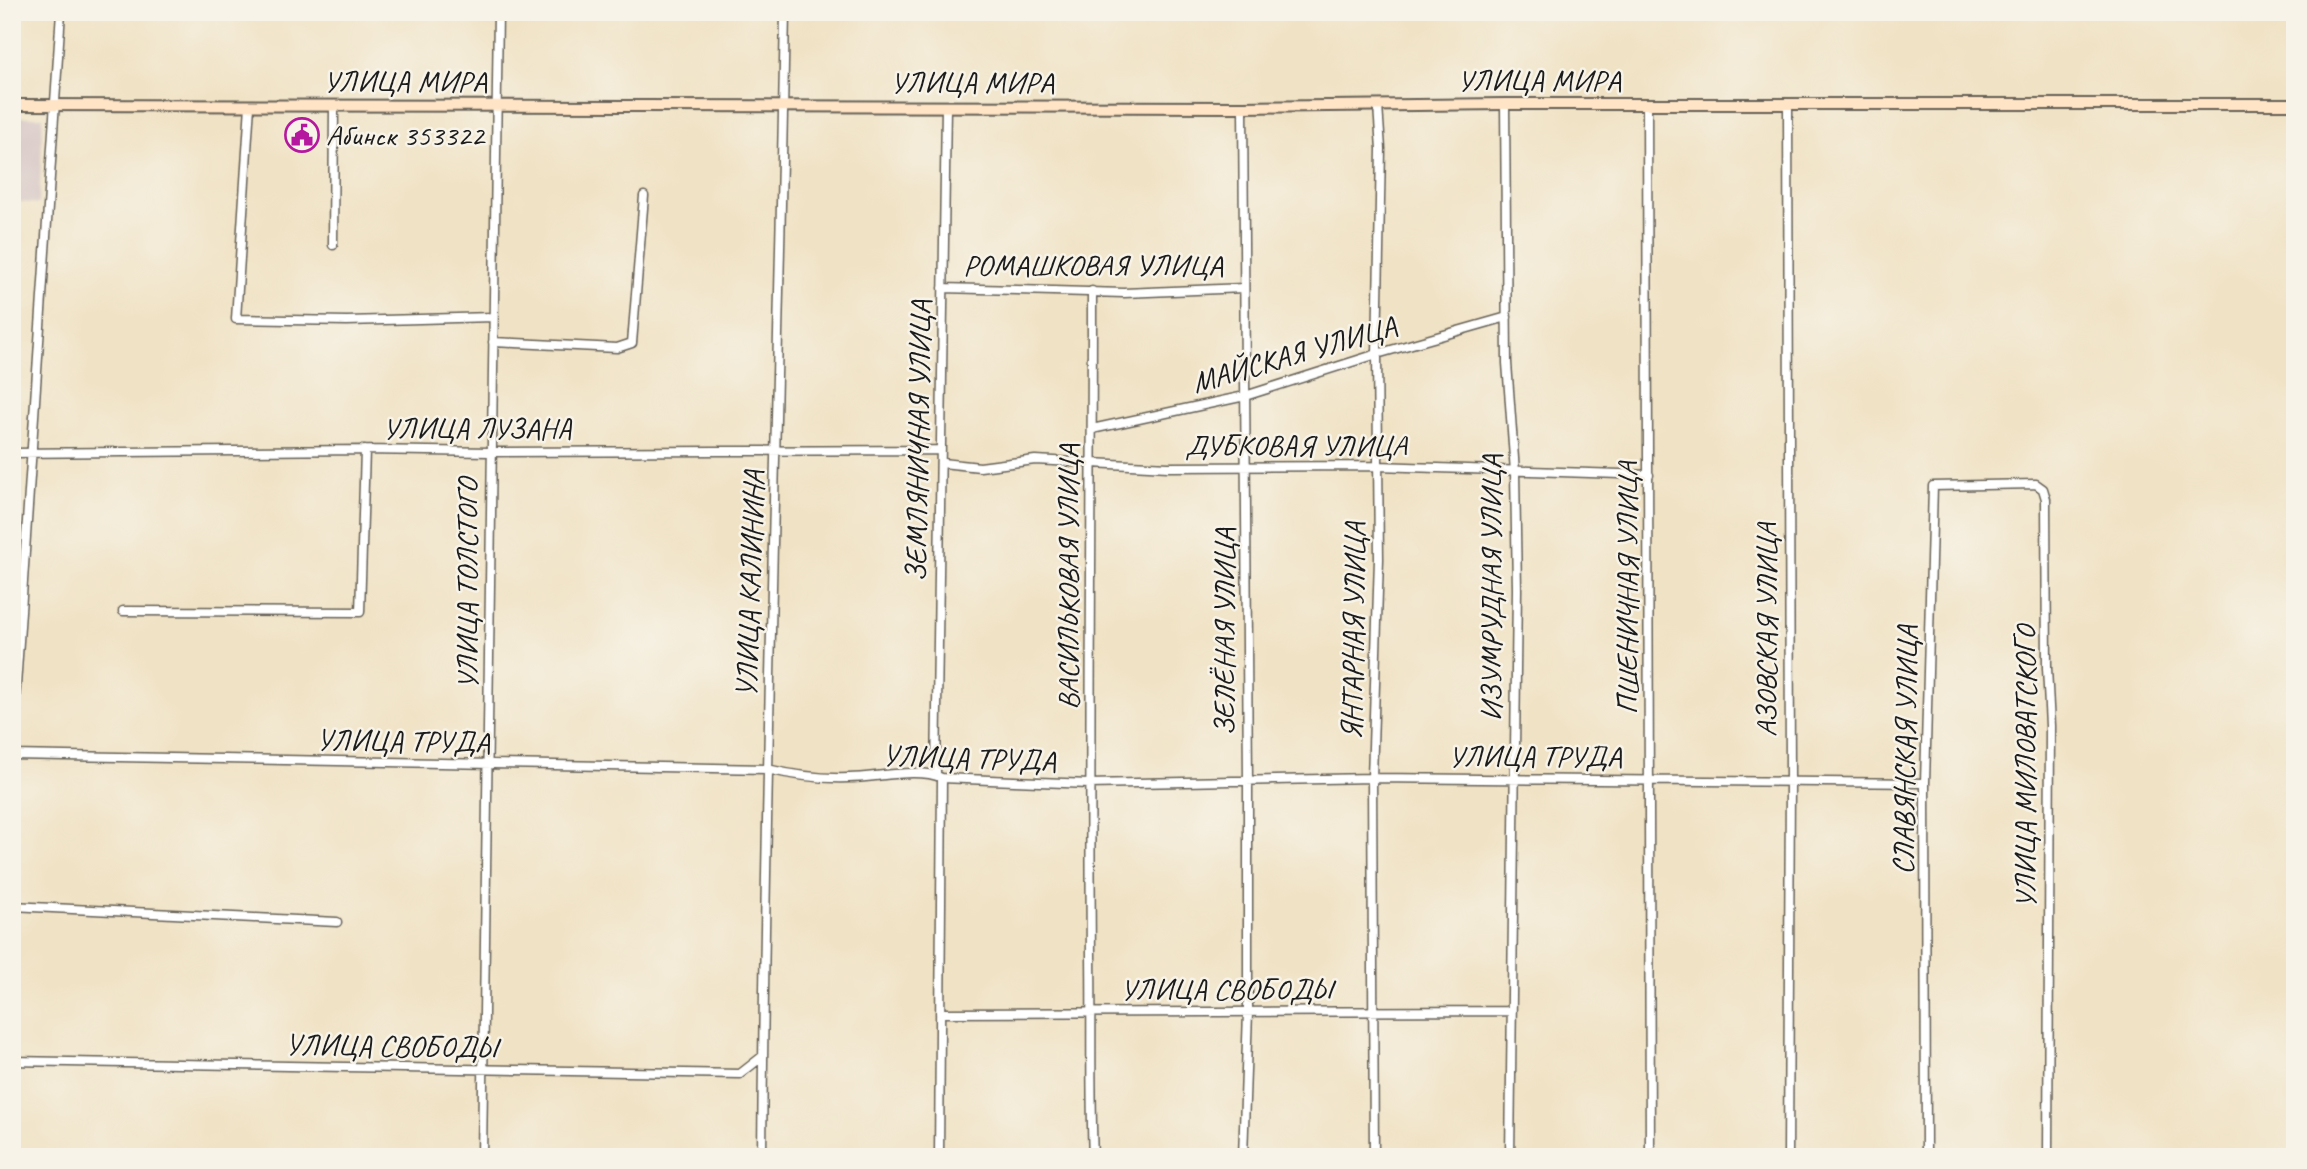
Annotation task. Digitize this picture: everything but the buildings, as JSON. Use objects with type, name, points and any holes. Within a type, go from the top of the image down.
[{"type":"main road","name":"УЛИЦА МИРА","points":[[12,104],[946,107],[2295,104]]},
{"type":"street","points":[[12,747],[61,12]]},
{"type":"street","name":"УЛИЦА ТОЛСТОГО","points":[[482,1157],[498,12]]},
{"type":"street","name":"УЛИЦА КАЛИНИНА","points":[[762,1157],[767,769],[777,451],[785,12]]},
{"type":"street","name":"ИЗУМРУДНАЯ УЛИЦА","points":[[1505,104],[1507,363],[1516,472],[1517,589],[1510,1157]]},
{"type":"street","name":"ПШЕНИЧНАЯ УЛИЦА","points":[[1647,104],[1650,1157]]},
{"type":"street","name":"АЗОВСКАЯ УЛИЦА","points":[[1788,104],[1788,1157]]},
{"type":"street","points":[[250,105],[236,319],[347,321],[493,317]]},
{"type":"street","points":[[333,245],[334,105]]},
{"type":"street","name":"ЯНТАРНАЯ УЛИЦА","points":[[1374,1157],[1372,778],[1379,559],[1377,354],[1381,149],[1378,106]]},
{"type":"street","name":"ЗЕМЛЯНИЧНАЯ УЛИЦА","points":[[939,1157],[941,450],[946,107]]},
{"type":"street","name":"ЗЕЛЁНАЯ УЛИЦА","points":[[1243,107],[1248,782],[1248,1012],[1243,1157]]},
{"type":"street","points":[[493,342],[617,348],[632,343],[644,196]]},
{"type":"street","name":"РОМАШКОВАЯ УЛИЦА","points":[[943,288],[1124,293],[1244,288]]},
{"type":"street","name":"ВАСИЛЬКОВАЯ УЛИЦА","points":[[1092,291],[1089,784],[1090,1085],[1093,1157]]},
{"type":"street","name":"МАЙСКАЯ УЛИЦА","points":[[1092,429],[1245,396],[1377,354],[1507,317]]},
{"type":"street","points":[[123,611],[360,612],[365,450]]},
{"type":"street","name":"УЛИЦА ЛУЗАНА","points":[[12,453],[941,450]]},
{"type":"street","name":"ДУБКОВАЯ УЛИЦА","points":[[942,463],[980,467],[1035,460],[1168,467],[1378,466],[1649,475]]},
{"type":"street","name":"УЛИЦА МИЛОВАТСКОГО","points":[[1933,486],[2036,484],[2043,489],[2046,499],[2050,726],[2048,1157]]},
{"type":"street","name":"СЛАВЯНСКАЯ УЛИЦА","points":[[1926,1157],[1926,783],[1933,486]]},
{"type":"street","name":"УЛИЦА ТРУДА","points":[[12,755],[767,769],[809,778],[922,774],[1089,784],[1372,778],[1926,783]]},
{"type":"street","points":[[12,906],[337,922]]},
{"type":"street","name":"УЛИЦА СВОБОДЫ","points":[[940,1013],[1511,1011]]},
{"type":"street","name":"УЛИЦА СВОБОДЫ","points":[[12,1061],[740,1074],[763,1056]]},
{"type":"shaded area","points":[[12,117],[43,117],[39,204],[12,201]]},
{"type":"place","name":"Абинск 353322","points":[[302,135]]}]
